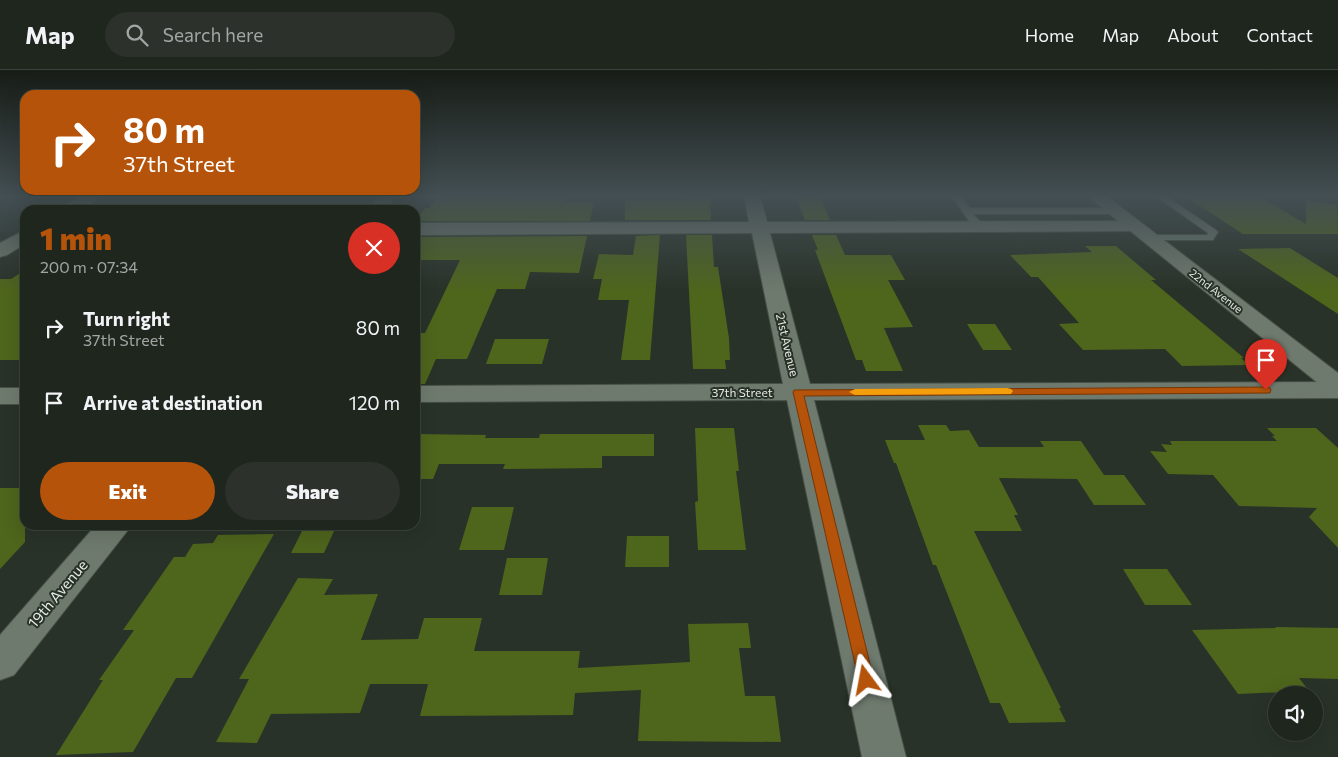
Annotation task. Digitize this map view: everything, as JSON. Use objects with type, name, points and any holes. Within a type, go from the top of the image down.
[{"type":"street","points":[[420,230],[967,227]]},
{"type":"street","points":[[1050,227],[1141,232]]},
{"type":"street","name":"22nd Avenue","points":[[1135,227],[1338,386]]},
{"type":"street","name":"21st Avenue","points":[[760,228],[884,757]]},
{"type":"street","points":[[0,232],[20,232]]},
{"type":"street","points":[[0,251],[20,239]]},
{"type":"street","name":"37th Street","points":[[420,394],[1338,390]]},
{"type":"street","points":[[0,396],[20,396]]},
{"type":"street","name":"19th Avenue","points":[[0,663],[111,530]]},
{"type":"lane","points":[[1141,232],[1210,238],[1213,232],[1206,227]]},
{"type":"building","points":[[1232,227],[1338,227],[1338,234],[1243,234]]},
{"type":"building","points":[[660,235],[650,360],[621,360],[629,300],[598,300],[602,279],[593,279],[599,254],[633,255],[636,236]]},
{"type":"building","points":[[686,235],[712,235],[714,267],[718,267],[729,338],[730,360],[725,360],[726,369],[693,369]]},
{"type":"building","points":[[812,235],[836,235],[845,255],[891,255],[905,280],[888,280],[913,327],[884,328],[903,371],[866,371],[862,360],[856,360],[815,250],[818,250]]},
{"type":"building","points":[[587,236],[579,273],[530,272],[525,289],[497,289],[467,359],[436,359],[425,384],[420,384],[420,335],[421,333],[425,333],[460,260],[420,260],[420,237]]},
{"type":"building","points":[[1085,246],[1116,246],[1156,280],[1151,280],[1244,358],[1241,358],[1249,365],[1182,366],[1165,349],[1083,350],[1059,324],[1079,323],[1038,277],[1031,277],[1010,255],[1092,252]]},
{"type":"building","points":[[1290,248],[1338,278],[1338,314],[1238,249]]},
{"type":"building","points":[[20,273],[20,360],[0,360],[0,279],[11,279]]},
{"type":"building","points":[[967,324],[995,324],[1012,350],[983,350]]},
{"type":"building","points":[[495,339],[549,339],[542,364],[486,364]]},
{"type":"building","points":[[918,425],[946,425],[950,431],[969,430],[979,447],[1044,447],[1040,441],[1081,441],[1104,475],[1124,475],[1146,505],[1094,505],[1077,479],[999,478],[1018,515],[1014,515],[1022,531],[974,531],[1061,708],[1059,708],[1066,722],[1009,723],[1000,703],[990,703],[936,565],[933,565],[896,463],[894,463],[885,440],[925,440]]},
{"type":"building","points":[[695,428],[734,428],[739,471],[736,471],[746,550],[698,550],[695,502],[698,501]]},
{"type":"building","points":[[1267,428],[1316,428],[1338,448],[1338,548],[1309,517],[1317,508],[1239,506],[1213,475],[1168,474],[1150,451],[1167,452],[1161,444],[1172,445],[1170,441],[1277,441]]},
{"type":"building","points":[[420,434],[486,435],[485,438],[539,438],[540,434],[654,434],[654,456],[602,456],[602,468],[503,469],[505,464],[439,464],[433,479],[420,479]]},
{"type":"building","points":[[0,488],[20,488],[20,530],[25,530],[25,542],[0,569]]},
{"type":"building","points":[[472,507],[514,507],[504,550],[459,550]]},
{"type":"building","points":[[302,530],[335,530],[324,553],[291,553]]},
{"type":"building","points":[[274,534],[192,678],[176,678],[133,752],[56,755],[103,680],[99,680],[134,630],[123,630],[174,557],[185,557],[193,544],[213,543],[218,535]]},
{"type":"building","points":[[627,536],[669,536],[669,567],[625,567]]},
{"type":"building","points":[[507,558],[548,558],[542,595],[499,595]]},
{"type":"building","points":[[1123,569],[1167,569],[1192,605],[1145,605]]},
{"type":"building","points":[[298,578],[333,579],[324,595],[378,594],[361,640],[418,639],[424,618],[482,618],[474,651],[580,651],[578,668],[690,662],[688,624],[748,623],[751,648],[739,648],[745,696],[775,696],[781,742],[638,741],[641,690],[575,693],[573,715],[420,716],[428,684],[370,684],[360,713],[271,714],[257,743],[216,742],[249,679],[239,679]]},
{"type":"building","points":[[1338,628],[1338,679],[1299,678],[1305,686],[1268,686],[1268,693],[1238,694],[1192,630]]},
{"type":"slow traffic","points":[[855,392],[1007,391]]},
{"type":"route","points":[[866,680],[798,392],[1266,390]]}]
